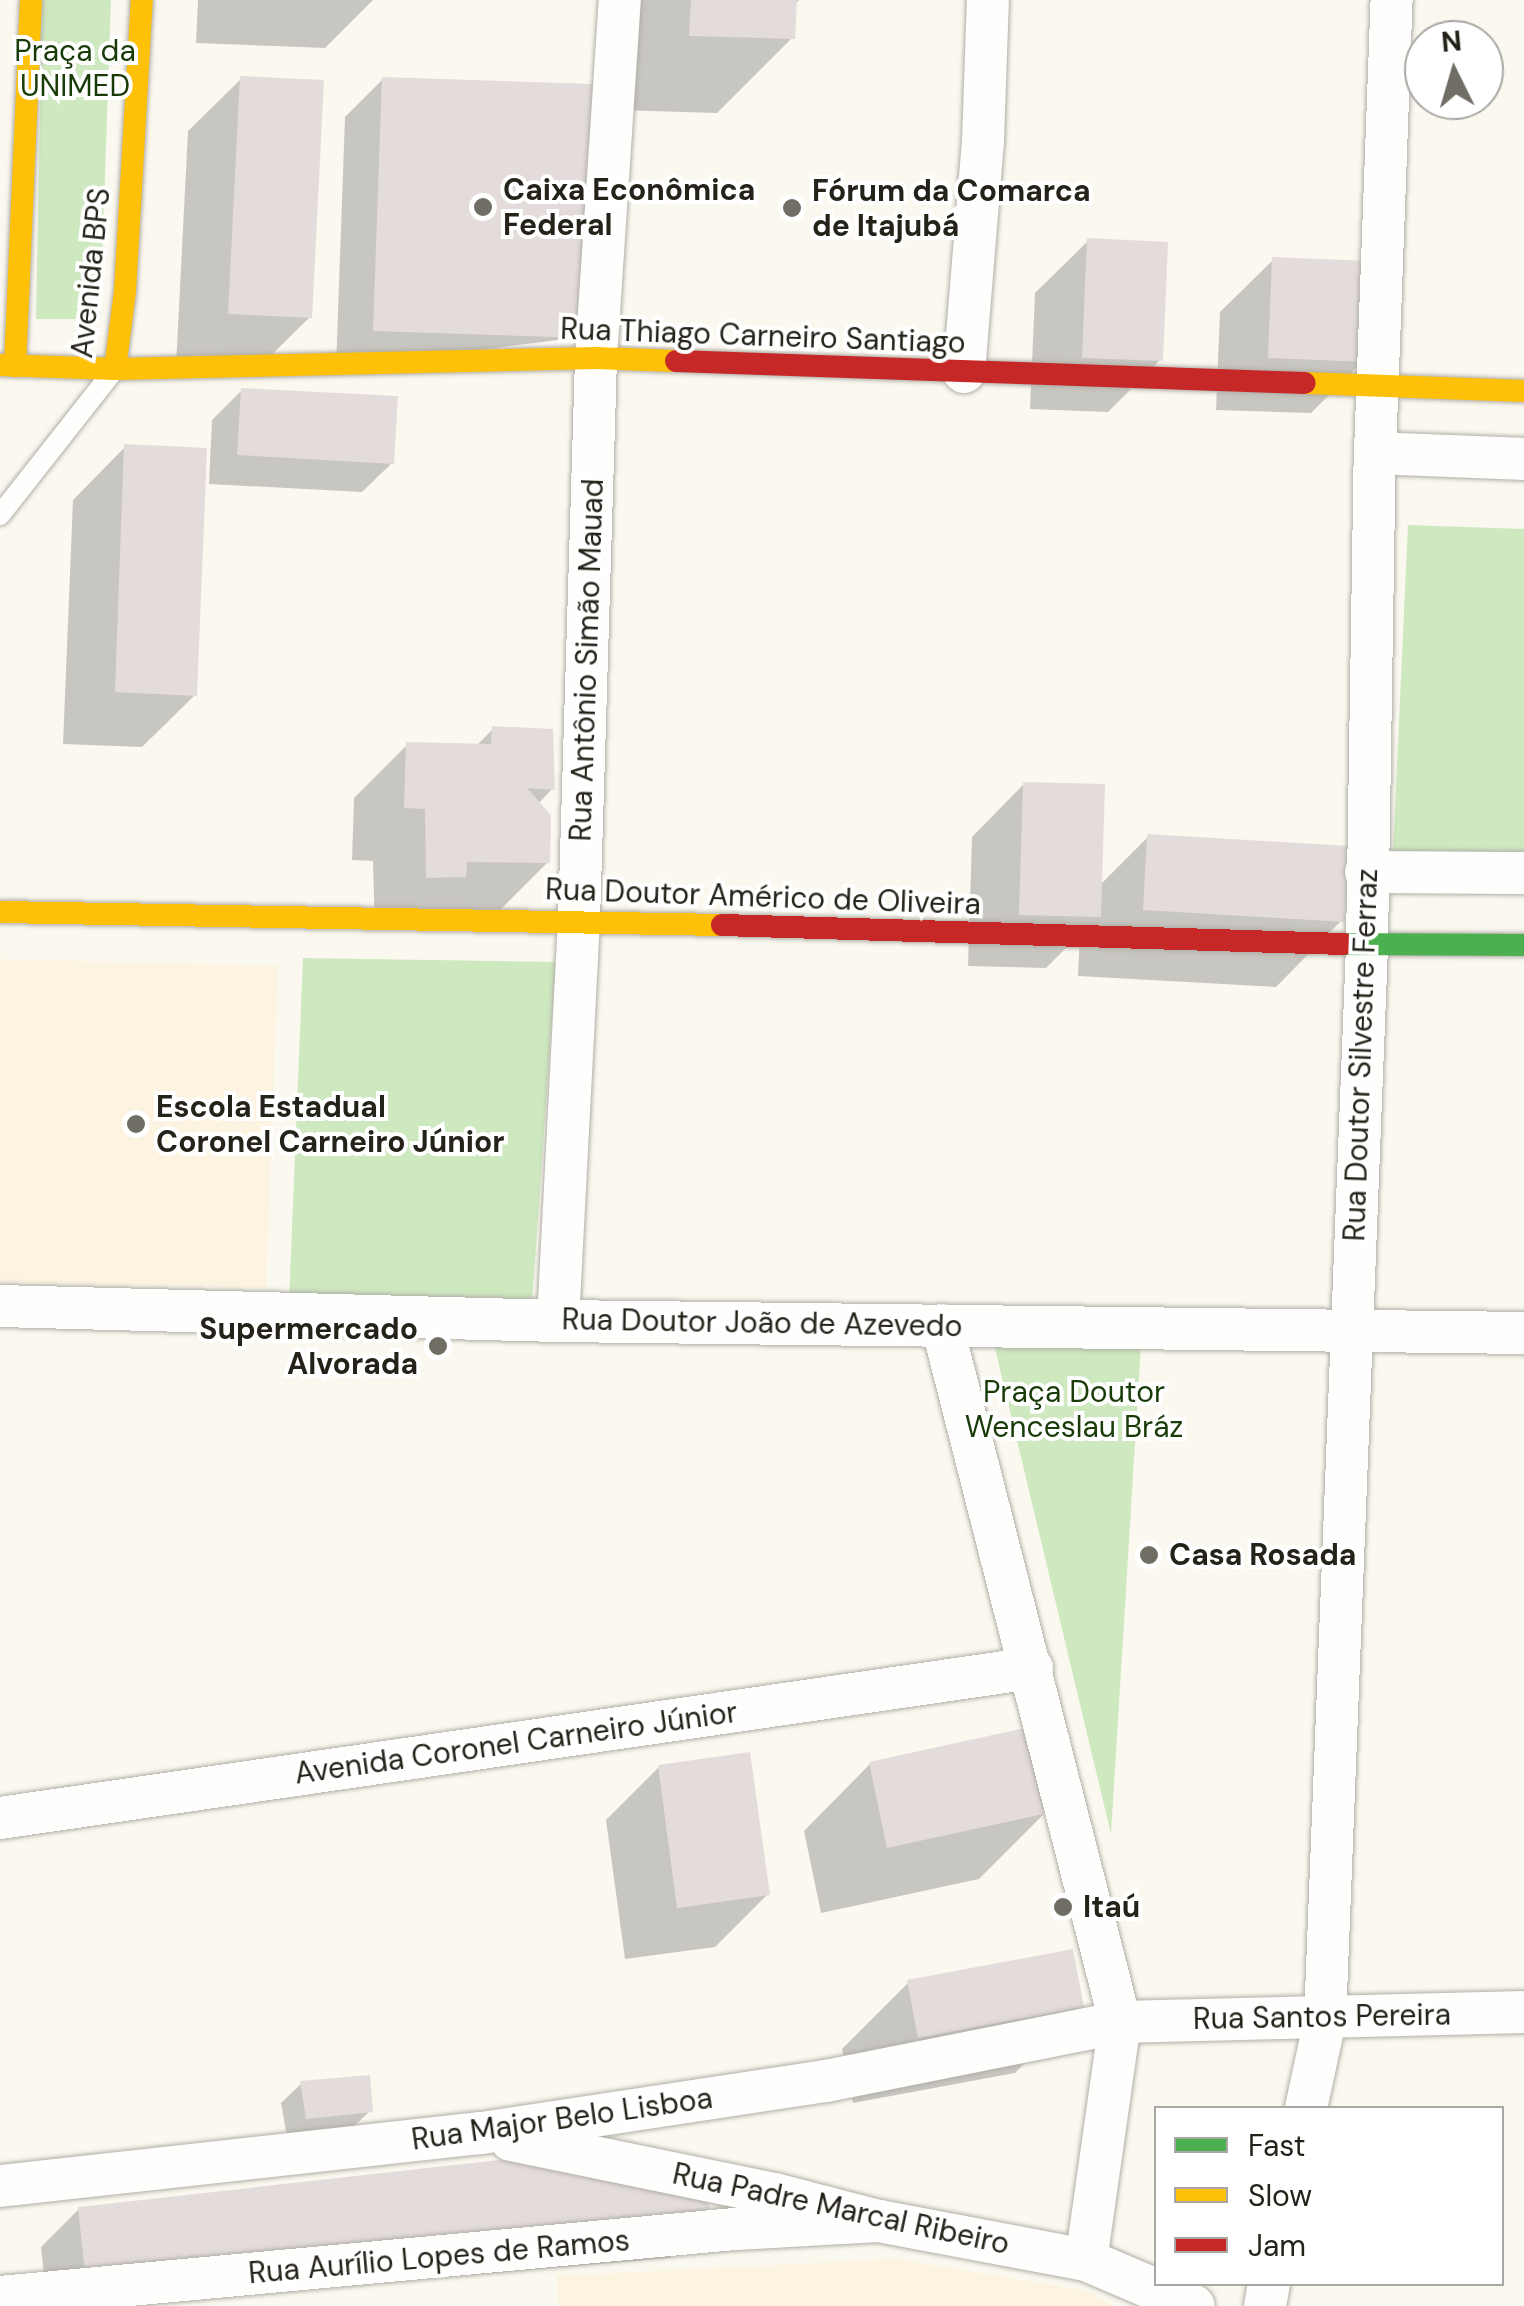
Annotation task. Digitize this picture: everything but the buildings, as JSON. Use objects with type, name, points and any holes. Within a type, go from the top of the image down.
[{"type":"main road","points":[[7,365],[31,0]]},
{"type":"main road","name":"Avenida BPS","points":[[114,369],[125,291],[142,0]]},
{"type":"main road","name":"Rua Thiago Carneiro Santiago","points":[[7,365],[114,369],[596,358],[1524,392]]},
{"type":"main road","name":"Rua Doutor Américo de Oliveira","points":[[0,912],[579,921],[1367,945],[1524,945]]},
{"type":"street","name":"Rua Antônio Simão Mauad","points":[[558,1321],[579,921],[596,358],[620,0]]},
{"type":"street","points":[[964,372],[983,141],[988,0]]},
{"type":"street","name":"Rua Doutor Silvestre Ferraz","points":[[1306,2106],[1325,2020],[1367,945],[1374,453],[1392,0]]},
{"type":"street","points":[[1374,453],[1524,459]]},
{"type":"street","points":[[1366,872],[1524,872]]},
{"type":"street","name":"Rua Doutor João de Azevedo","points":[[0,1306],[558,1321],[1524,1333]]},
{"type":"street","points":[[942,1325],[1120,2022],[1086,2260]]},
{"type":"street","name":"Avenida Coronel Carneiro Júnior","points":[[0,1818],[1032,1668]]},
{"type":"street","name":"Rua Santos Pereira","points":[[1120,2022],[1325,2020],[1524,2012]]},
{"type":"street","name":"Rua Major Belo Lisboa","points":[[0,2186],[481,2133],[826,2081],[1120,2022]]},
{"type":"street","name":"Rua Padre Marcal Ribeiro","points":[[481,2133],[879,2220],[1086,2260],[1194,2306]]},
{"type":"street","name":"Rua Aurílio Lopes de Ramos","points":[[0,2297],[735,2229],[879,2220]]},
{"type":"lane","points":[[0,394],[7,365]]},
{"type":"lane","name":"Avenida BPS","points":[[0,515],[114,369]]},
{"type":"shaded area","name":"Escola Estadual Coronel Carneiro Júnior","points":[[0,959],[278,966],[266,1288],[0,1282]]},
{"type":"shaded area","points":[[895,2259],[1088,2291],[1113,2306],[559,2306],[557,2276]]},
{"type":"green space","name":"Praça da UNIMED","points":[[42,0],[111,0],[100,319],[36,319]]},
{"type":"green space","points":[[1408,525],[1524,529],[1524,856],[1393,852]]},
{"type":"green space","points":[[303,958],[556,962],[532,1304],[289,1303]]},
{"type":"green space","name":"Praça Doutor Wenceslau Bráz","points":[[993,1340],[1141,1345],[1111,1834]]},
{"type":"traffic: fast","points":[[1344,944],[1524,945]]},
{"type":"traffic: slow","points":[[15,366],[31,0]]},
{"type":"traffic: slow","points":[[115,369],[125,291],[142,0]]},
{"type":"traffic: slow","points":[[0,365],[115,369],[596,358],[676,361]]},
{"type":"traffic: slow","points":[[1305,383],[1524,391]]},
{"type":"traffic: slow","points":[[0,912],[722,925]]},
{"type":"traffic: jam","points":[[676,361],[1305,383]]},
{"type":"traffic: jam","points":[[722,925],[1344,944]]},
{"type":"place","name":"Caixa Econômica Federal","points":[[483,207]]},
{"type":"place","name":"Fórum da Comarca de Itajubá","points":[[792,208]]},
{"type":"place","name":"Escola Estadual Coronel Carneiro Júnior","points":[[136,1124]]},
{"type":"place","name":"Supermercado Alvorada","points":[[438,1346]]},
{"type":"place","name":"Casa Rosada","points":[[1149,1555]]},
{"type":"place","name":"Itaú","points":[[1063,1907]]}]
